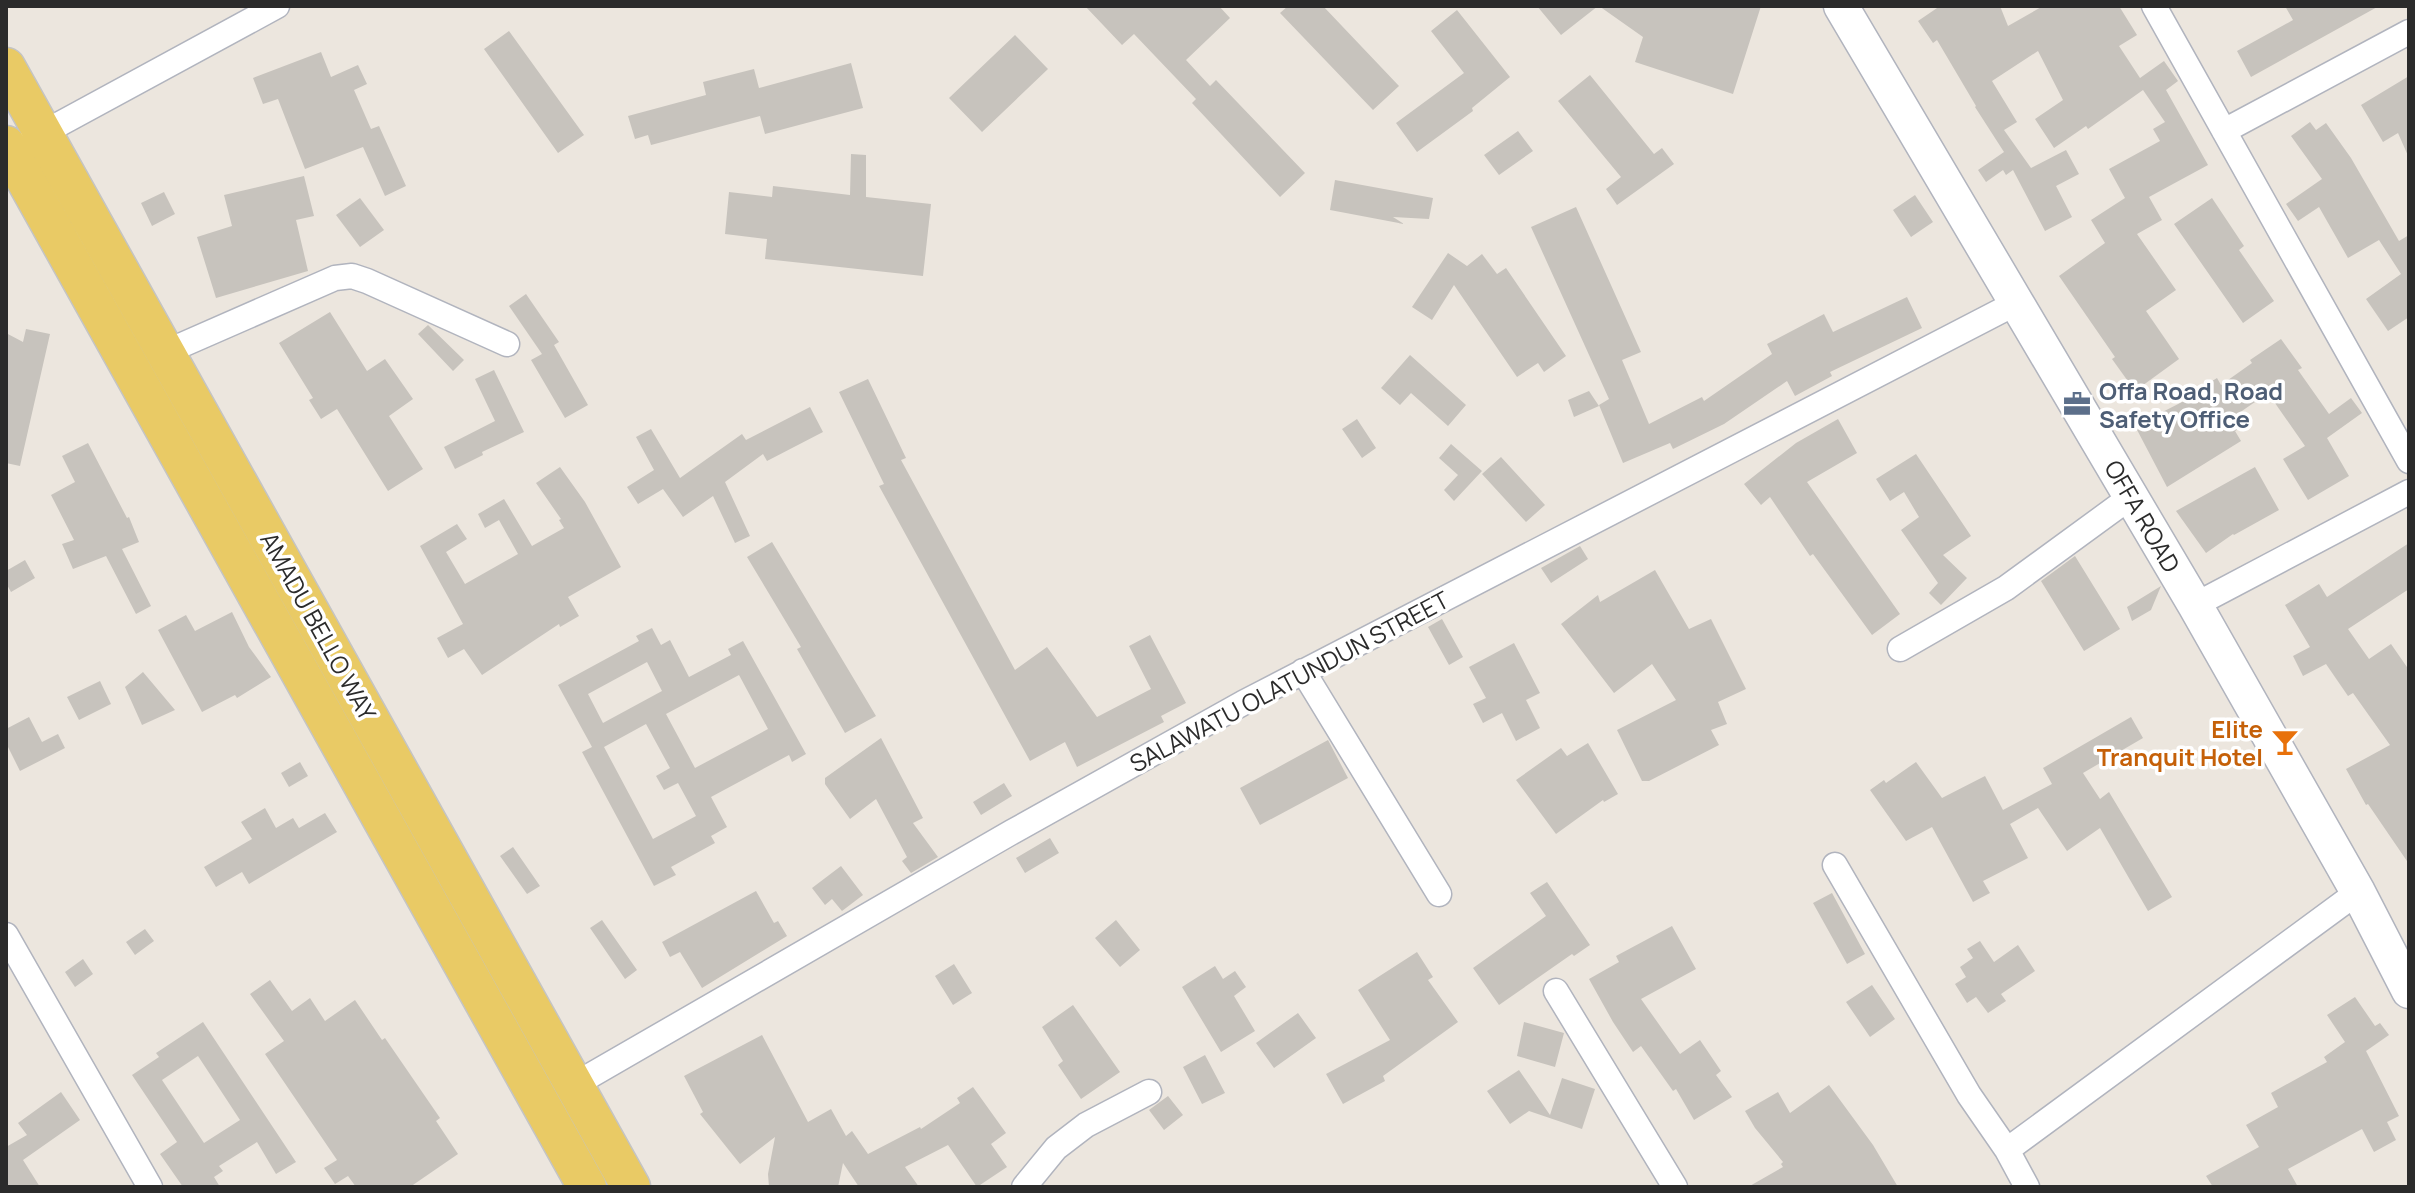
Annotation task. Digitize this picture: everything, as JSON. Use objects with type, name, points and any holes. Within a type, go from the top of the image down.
[{"type":"main road","name":"AMADU BELLO WAY","points":[[6,67],[16,146],[587,1187]]},
{"type":"main road","name":"AMADU BELLO WAY","points":[[16,146],[166,352],[631,1187]]},
{"type":"street","points":[[16,146],[277,6]]},
{"type":"street","points":[[2154,6],[2409,461]]},
{"type":"street","name":"OFFA ROAD","points":[[1851,9],[2195,605],[2358,892],[2409,991]]},
{"type":"street","points":[[2224,131],[2409,32]]},
{"type":"street","points":[[166,352],[335,278],[352,276],[507,344]]},
{"type":"street","name":"SALAWATU OLATUNDUN STREET","points":[[574,1085],[1012,832],[1303,671],[2018,302]]},
{"type":"street","points":[[2195,605],[2409,492]]},
{"type":"street","points":[[1900,649],[2006,588],[2132,496]]},
{"type":"street","points":[[1303,671],[1439,894]]},
{"type":"street","points":[[1835,865],[1969,1095],[2007,1150],[2027,1187]]},
{"type":"street","points":[[2007,1150],[2358,892]]},
{"type":"street","points":[[6,935],[16,978],[150,1187]]},
{"type":"street","points":[[1556,991],[1675,1187]]},
{"type":"street","points":[[1024,1187],[1066,1140],[1086,1125],[1149,1092]]},
{"type":"building","points":[[1085,6],[1219,6],[1230,18],[1186,60],[1210,86],[1216,80],[1305,173],[1280,197],[1192,103],[1196,99],[1134,34],[1122,45]]},
{"type":"building","points":[[1288,6],[1323,6],[1399,86],[1373,110],[1280,13]]},
{"type":"building","points":[[1537,6],[1598,6],[1561,35]]},
{"type":"building","points":[[1599,6],[1761,6],[1733,94],[1635,62],[1643,37]]},
{"type":"building","points":[[1940,6],[2000,6],[2008,26],[2043,6],[2119,6],[2137,35],[2119,46],[2140,78],[2164,61],[2178,81],[2166,90],[2208,165],[2149,197],[2162,220],[2137,234],[2176,290],[2146,311],[2179,359],[2135,391],[2059,276],[2105,243],[2091,220],[2125,198],[2109,169],[2160,141],[2153,129],[2165,122],[2143,90],[2088,129],[2086,126],[2054,148],[2035,119],[2063,100],[2038,51],[1992,81],[2017,122],[2004,130],[2031,168],[2066,150],[2079,174],[2056,186],[2072,217],[2045,231],[2013,170],[2006,175],[2003,170],[1986,182],[1978,170],[2004,152],[1937,40],[1933,43],[1918,21]]},
{"type":"building","points":[[2285,6],[2379,6],[2251,77],[2237,51],[2293,20]]},
{"type":"building","points":[[1457,10],[1510,77],[1472,108],[1473,111],[1417,152],[1396,123],[1464,73],[1431,31]]},
{"type":"building","points":[[509,31],[584,135],[558,153],[484,49]]},
{"type":"building","points":[[1015,35],[1048,69],[982,132],[949,98]]},
{"type":"building","points":[[321,52],[331,77],[358,65],[367,84],[354,90],[371,129],[379,126],[406,186],[385,196],[363,147],[305,169],[278,99],[263,104],[253,78]]},
{"type":"building","points":[[851,63],[863,108],[765,134],[760,116],[651,145],[648,135],[635,139],[628,116],[706,95],[703,82],[754,69],[759,88]]},
{"type":"building","points":[[1590,75],[1654,154],[1662,148],[1674,164],[1617,205],[1606,189],[1621,177],[1558,101]]},
{"type":"building","points":[[2409,76],[2409,158],[2398,133],[2383,142],[2361,105]]},
{"type":"building","points":[[2310,122],[2316,130],[2326,123],[2351,158],[2399,241],[2409,235],[2409,317],[2388,331],[2366,299],[2401,274],[2379,240],[2348,258],[2319,207],[2298,221],[2286,204],[2322,179],[2291,136]]},
{"type":"building","points":[[1518,131],[1533,151],[1499,175],[1484,155]]},
{"type":"building","points":[[851,154],[866,155],[866,197],[931,204],[923,276],[765,259],[767,239],[725,234],[729,192],[772,197],[773,186],[850,195]]},
{"type":"building","points":[[304,176],[314,216],[296,220],[308,271],[216,298],[197,237],[232,226],[224,195]]},
{"type":"building","points":[[1335,180],[1433,198],[1429,219],[1393,217],[1404,224],[1330,210]]},
{"type":"building","points":[[164,192],[175,214],[152,226],[141,203]]},
{"type":"building","points":[[1915,195],[1933,222],[1911,237],[1893,210]]},
{"type":"building","points":[[360,198],[384,230],[360,247],[336,215]]},
{"type":"building","points":[[2212,198],[2244,246],[2239,250],[2274,301],[2243,323],[2174,224]]},
{"type":"building","points":[[1576,207],[1641,352],[1622,360],[1649,424],[1702,397],[1704,401],[1772,354],[1767,344],[1824,314],[1833,332],[1907,297],[1922,328],[1830,372],[1832,376],[1795,396],[1787,381],[1724,424],[1673,449],[1670,443],[1623,463],[1599,405],[1609,399],[1531,227]]},
{"type":"building","points":[[1448,253],[1467,266],[1482,254],[1497,274],[1506,268],[1566,356],[1544,372],[1538,363],[1517,377],[1454,285],[1432,320],[1412,307]]},
{"type":"building","points":[[526,294],[559,342],[554,345],[588,405],[565,418],[531,360],[542,354],[509,306]]},
{"type":"building","points":[[330,312],[367,371],[385,359],[413,399],[389,416],[423,469],[388,491],[337,409],[321,419],[309,400],[313,398],[279,343]]},
{"type":"building","points":[[428,325],[464,360],[453,371],[418,334]]},
{"type":"building","points":[[26,329],[50,334],[20,466],[6,463],[6,333],[23,342]]},
{"type":"building","points":[[2281,339],[2329,414],[2351,398],[2362,413],[2327,438],[2349,476],[2308,500],[2283,459],[2305,446],[2268,393],[2239,413],[2245,425],[2235,431],[2241,441],[2167,487],[2135,426],[2186,400],[2217,378],[2221,385]]},
{"type":"building","points":[[1410,355],[1466,405],[1448,426],[1411,393],[1400,405],[1381,388]]},
{"type":"building","points":[[494,370],[524,432],[455,469],[444,447],[495,421],[475,379]]},
{"type":"building","points":[[868,379],[906,458],[901,460],[1015,670],[1047,647],[1097,717],[1151,689],[1129,646],[1150,635],[1186,703],[1161,716],[1164,722],[1077,767],[1065,742],[1030,761],[879,486],[884,484],[839,392]]},
{"type":"building","points":[[1589,391],[1599,406],[1574,417],[1568,400]]},
{"type":"building","points":[[810,407],[823,432],[767,461],[763,454],[725,482],[750,536],[735,543],[713,496],[683,517],[663,489],[638,504],[627,487],[654,470],[636,437],[651,429],[680,478],[742,434],[746,440]]},
{"type":"building","points":[[1357,419],[1376,448],[1362,458],[1342,429]]},
{"type":"building","points":[[1838,419],[1857,453],[1807,482],[1900,614],[1872,635],[1813,554],[1810,556],[1770,497],[1761,505],[1744,484],[1796,443]]},
{"type":"building","points":[[88,443],[129,517],[139,542],[122,549],[151,606],[136,614],[106,556],[73,569],[62,544],[74,540],[51,495],[75,482],[62,456]]},
{"type":"building","points":[[1451,444],[1482,471],[1454,501],[1444,490],[1458,475],[1439,458]]},
{"type":"building","points":[[1916,454],[1971,536],[1943,555],[1967,578],[1941,605],[1929,593],[1938,583],[1901,530],[1919,517],[1904,492],[1890,501],[1876,479]]},
{"type":"building","points":[[1501,457],[1545,505],[1526,522],[1482,474]]},
{"type":"building","points":[[560,467],[585,502],[621,567],[568,597],[579,616],[560,627],[559,624],[482,675],[464,649],[448,658],[437,638],[463,624],[420,546],[457,524],[467,539],[446,552],[465,584],[518,554],[499,520],[485,528],[478,514],[504,499],[532,546],[564,528],[536,483]]},
{"type":"building","points":[[2255,467],[2279,510],[2233,534],[2206,553],[2176,511]]},
{"type":"building","points":[[772,542],[876,716],[845,733],[797,649],[801,647],[747,557]]},
{"type":"building","points":[[2409,543],[2409,589],[2348,629],[2369,659],[2391,644],[2409,670],[2409,864],[2366,805],[2346,769],[2390,745],[2353,693],[2348,696],[2326,664],[2303,676],[2293,656],[2310,647],[2285,605],[2319,584],[2327,597]]},
{"type":"building","points":[[1580,546],[1588,559],[1551,583],[1541,568]]},
{"type":"building","points":[[2075,556],[2120,629],[2084,651],[2041,581]]},
{"type":"building","points":[[25,560],[35,578],[11,592],[6,583],[6,571]]},
{"type":"building","points":[[1655,570],[1689,629],[1711,619],[1746,689],[1718,702],[1727,724],[1711,730],[1719,745],[1649,781],[1642,781],[1617,730],[1676,700],[1652,664],[1614,693],[1561,624],[1598,595],[1600,602]]},
{"type":"building","points":[[2161,586],[2151,610],[2132,621],[2127,607]]},
{"type":"building","points":[[232,612],[249,647],[271,677],[237,698],[235,695],[202,712],[158,630],[186,615],[195,631]]},
{"type":"building","points":[[1442,619],[1463,657],[1449,665],[1428,627]]},
{"type":"building","points":[[652,628],[661,645],[670,640],[689,677],[731,655],[728,649],[743,641],[806,754],[792,762],[789,755],[711,797],[727,827],[711,836],[715,843],[671,867],[676,875],[654,886],[582,752],[592,747],[558,685],[639,641],[636,636]],"holes":[[[647,662],[662,691],[603,723],[588,694]],[[739,675],[768,729],[695,768],[666,714]],[[646,724],[670,768],[656,776],[664,790],[678,783],[696,816],[653,839],[604,747]]]},
{"type":"building","points":[[1514,643],[1540,693],[1526,700],[1540,728],[1516,741],[1502,713],[1483,723],[1473,704],[1486,698],[1469,667]]},
{"type":"building","points":[[143,672],[175,710],[142,725],[125,687]]},
{"type":"building","points":[[100,681],[111,704],[79,720],[67,697]]},
{"type":"building","points":[[29,717],[42,742],[58,734],[65,748],[20,771],[6,743],[6,729]]},
{"type":"building","points":[[2131,717],[2143,738],[2083,773],[2100,799],[2109,792],[2172,897],[2148,911],[2100,828],[2067,851],[2038,808],[2010,824],[2028,858],[1983,881],[1990,893],[1973,902],[1932,827],[1906,841],[1870,790],[1916,762],[1942,798],[1985,776],[2003,810],[2052,784],[2043,768]]},
{"type":"building","points":[[881,738],[923,818],[913,823],[938,857],[911,873],[902,861],[907,857],[876,799],[850,819],[825,784],[825,778]]},
{"type":"building","points":[[1328,740],[1348,778],[1260,825],[1240,788]]},
{"type":"building","points":[[1588,743],[1618,794],[1603,800],[1556,834],[1516,780],[1561,748],[1567,756]]},
{"type":"building","points":[[300,762],[308,776],[289,787],[281,773]]},
{"type":"building","points":[[1004,783],[1012,796],[981,815],[973,802]]},
{"type":"building","points":[[265,808],[276,828],[293,818],[299,828],[325,813],[337,832],[249,884],[242,872],[216,887],[204,867],[252,839],[241,822]]},
{"type":"building","points":[[1050,838],[1059,853],[1025,873],[1016,858]]},
{"type":"building","points":[[513,847],[540,886],[527,894],[500,856]]},
{"type":"building","points":[[841,866],[863,895],[842,911],[832,899],[825,905],[812,888]]},
{"type":"building","points":[[1547,882],[1590,945],[1499,1005],[1473,968],[1546,916],[1530,893]]},
{"type":"building","points":[[756,891],[774,923],[778,921],[787,936],[702,988],[680,952],[670,957],[662,942]]},
{"type":"building","points":[[1832,893],[1865,954],[1847,964],[1813,903]]},
{"type":"building","points":[[602,920],[637,970],[625,979],[590,928]]},
{"type":"building","points":[[1116,920],[1140,950],[1120,967],[1095,938]]},
{"type":"building","points":[[1672,926],[1696,969],[1641,999],[1680,1054],[1700,1040],[1721,1071],[1716,1075],[1732,1097],[1694,1120],[1676,1089],[1673,1091],[1641,1046],[1633,1052],[1589,979],[1619,962],[1616,956]]},
{"type":"building","points":[[145,929],[154,941],[135,955],[126,942]]},
{"type":"building","points":[[1980,941],[1994,962],[2018,945],[2035,971],[2001,994],[2006,1001],[1988,1013],[1976,997],[1967,1003],[1955,984],[1966,977],[1960,967],[1973,958],[1967,949]]},
{"type":"building","points":[[1417,952],[1433,977],[1428,980],[1458,1022],[1383,1076],[1385,1081],[1343,1104],[1326,1074],[1390,1040],[1358,990]]},
{"type":"building","points":[[83,959],[93,974],[75,987],[65,972]]},
{"type":"building","points":[[954,964],[972,993],[953,1005],[935,976]]},
{"type":"building","points":[[1215,966],[1223,979],[1235,971],[1246,987],[1234,996],[1255,1031],[1221,1052],[1182,987]]},
{"type":"building","points":[[270,980],[292,1011],[310,998],[325,1021],[355,1000],[440,1118],[436,1121],[458,1154],[410,1187],[356,1187],[348,1176],[335,1184],[324,1168],[337,1160],[265,1054],[284,1041],[250,994]]},
{"type":"building","points":[[1872,985],[1895,1019],[1870,1037],[1846,1002]]},
{"type":"building","points":[[2355,997],[2375,1026],[2380,1023],[2389,1035],[2366,1051],[2399,1116],[2387,1122],[2396,1140],[2374,1152],[2362,1129],[2288,1169],[2298,1187],[2213,1187],[2206,1176],[2259,1147],[2246,1125],[2278,1107],[2271,1093],[2327,1062],[2324,1057],[2345,1042],[2327,1015]]},
{"type":"building","points":[[1073,1005],[1120,1072],[1081,1099],[1058,1065],[1063,1061],[1042,1027]]},
{"type":"building","points":[[1298,1013],[1316,1038],[1274,1068],[1256,1043]]},
{"type":"building","points":[[203,1022],[296,1162],[276,1174],[257,1142],[219,1166],[223,1171],[214,1177],[220,1187],[183,1187],[160,1154],[177,1142],[132,1075],[159,1057],[156,1053]],"holes":[[[198,1056],[240,1120],[204,1143],[162,1080]]]},
{"type":"building","points":[[1524,1022],[1564,1033],[1555,1067],[1517,1056]]},
{"type":"building","points":[[762,1035],[808,1122],[831,1109],[846,1136],[852,1131],[868,1154],[921,1129],[960,1103],[957,1098],[973,1087],[1006,1133],[991,1144],[1007,1167],[977,1187],[948,1145],[905,1167],[919,1187],[859,1187],[843,1163],[838,1187],[769,1187],[768,1174],[775,1137],[740,1164],[700,1114],[703,1112],[684,1076]]},
{"type":"building","points":[[1205,1055],[1225,1093],[1202,1104],[1183,1067]]},
{"type":"building","points":[[1519,1070],[1550,1115],[1562,1078],[1595,1089],[1582,1129],[1529,1111],[1510,1124],[1487,1091]]},
{"type":"building","points":[[1829,1085],[1873,1145],[1898,1187],[1748,1187],[1783,1167],[1783,1162],[1745,1111],[1778,1092],[1790,1113]]},
{"type":"building","points":[[61,1092],[80,1120],[23,1160],[40,1187],[6,1187],[6,1147],[27,1135],[18,1123]]},
{"type":"building","points":[[1168,1096],[1183,1115],[1164,1130],[1149,1110]]},
{"type":"place","name":"Offa Road, Road Safety Office","points":[[2077,404]]},
{"type":"place","name":"Elite Tranquit Hotel","points":[[2285,742]]}]
